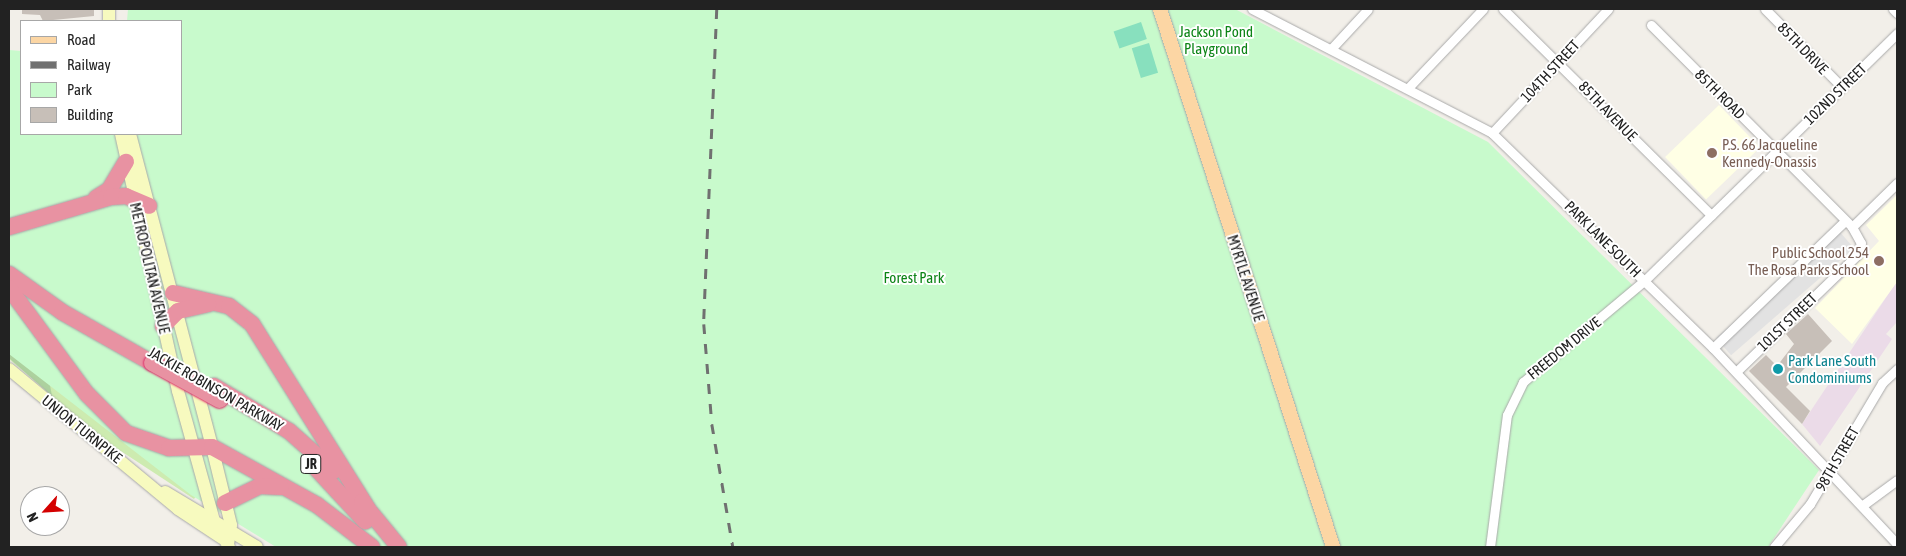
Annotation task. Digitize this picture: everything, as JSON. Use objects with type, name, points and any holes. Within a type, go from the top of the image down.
[{"type":"highway","points":[[90,202],[109,190],[126,162]]},
{"type":"highway","points":[[9,227],[90,202],[126,196],[142,203]]},
{"type":"highway","name":"JACKIE ROBINSON PARKWAY","points":[[9,261],[66,302],[151,357]]},
{"type":"highway","name":"JACKIE ROBINSON PARKWAY","points":[[9,274],[69,316],[151,357],[301,440],[368,509],[399,547]]},
{"type":"highway","points":[[9,288],[87,394],[119,428],[148,443],[212,447],[326,510],[372,547]]},
{"type":"highway","points":[[173,293],[218,304],[238,312],[263,338],[304,413],[360,490],[368,509]]},
{"type":"highway","points":[[163,326],[178,311],[218,304]]},
{"type":"highway","name":"JACKIE ROBINSON PARKWAY","points":[[217,393],[300,454],[337,489],[386,547]]},
{"type":"highway","points":[[224,496],[260,486],[287,489]]},
{"type":"main road","name":"MYRTLE AVENUE","points":[[1160,9],[1333,547]]},
{"type":"main road","name":"METROPOLITAN AVENUE","points":[[121,135],[126,162],[142,203],[178,311],[224,496],[230,530],[228,546]]},
{"type":"main road","name":"METROPOLITAN AVENUE","points":[[130,135],[163,326],[214,521],[228,546]]},
{"type":"main road","name":"UNION TURNPIKE","points":[[9,369],[156,488],[178,509],[228,546]]},
{"type":"main road","points":[[195,446],[224,496]]},
{"type":"main road","name":"UNION TURNPIKE","points":[[156,488],[257,547]]},
{"type":"street","points":[[1331,49],[1368,9]]},
{"type":"street","points":[[1408,88],[1483,9]]},
{"type":"street","name":"85TH AVENUE","points":[[1504,9],[1559,61],[1711,215]]},
{"type":"street","name":"104TH STREET","points":[[1492,133],[1608,9]]},
{"type":"street","name":"85TH DRIVE","points":[[1765,9],[1842,88]]},
{"type":"street","points":[[1893,9],[1897,13]]},
{"type":"street","name":"PARK LANE SOUTH","points":[[1256,10],[1492,133],[1530,165],[1713,348],[1863,505],[1897,544]]},
{"type":"street","name":"85TH ROAD","points":[[1651,24],[1848,224]]},
{"type":"street","name":"102ND STREET","points":[[1644,281],[1897,33]]},
{"type":"street","points":[[1713,348],[1848,224],[1897,183]]},
{"type":"street","name":"101ST STREET","points":[[1736,372],[1857,255],[1861,243],[1848,224]]},
{"type":"street","name":"FREEDOM DRIVE","points":[[1490,547],[1512,399],[1534,370],[1574,342],[1644,281]]},
{"type":"street","name":"98TH STREET","points":[[1774,547],[1810,504],[1882,383],[1897,369]]},
{"type":"street","points":[[1863,505],[1897,480]]},
{"type":"shaded area","name":"P.S. 66 Jacqueline Kennedy-Onassis","points":[[1719,105],[1760,147],[1706,200],[1665,157]]},
{"type":"shaded area","name":"Public School 254 The Rosa Parks School","points":[[1897,195],[1897,282],[1852,344],[1815,308],[1879,241],[1866,225]]},
{"type":"shaded area","points":[[1839,231],[1854,248],[1731,355],[1716,338]]},
{"type":"shaded area","points":[[1897,281],[1897,322],[1886,334],[1892,339],[1820,446],[1802,424]]},
{"type":"green space","name":"Forest Park","points":[[128,9],[1235,9],[1488,142],[1819,470],[1768,547],[276,547],[191,495],[9,354],[9,50],[20,51],[20,135],[182,135],[182,20],[127,20]]},
{"type":"green space","points":[[1141,22],[1147,39],[1119,48],[1114,31]]},
{"type":"green space","points":[[1149,43],[1158,73],[1141,78],[1132,48]]},
{"type":"green space","points":[[9,293],[196,496],[194,499],[101,438],[9,359]]},
{"type":"green space","points":[[9,314],[48,375],[52,396],[9,358]]},
{"type":"building","points":[[22,9],[94,9],[94,16],[53,20],[42,20],[40,15],[22,14]]},
{"type":"building","name":"Park Lane South Condominiums","points":[[1808,314],[1832,341],[1786,387],[1810,411],[1802,424],[1749,371],[1766,355],[1777,366],[1794,344],[1786,334]]},
{"type":"railway","points":[[717,9],[704,324],[712,424],[733,547]]},
{"type":"place","name":"P.S. 66 Jacqueline Kennedy-Onassis","points":[[1712,153]]},
{"type":"place","name":"Public School 254 The Rosa Parks School","points":[[1879,261]]},
{"type":"place","name":"Park Lane South Condominiums","points":[[1778,369]]},
{"type":"park label","name":"Jackson Pond Playground","points":[[1216,40]]}]
